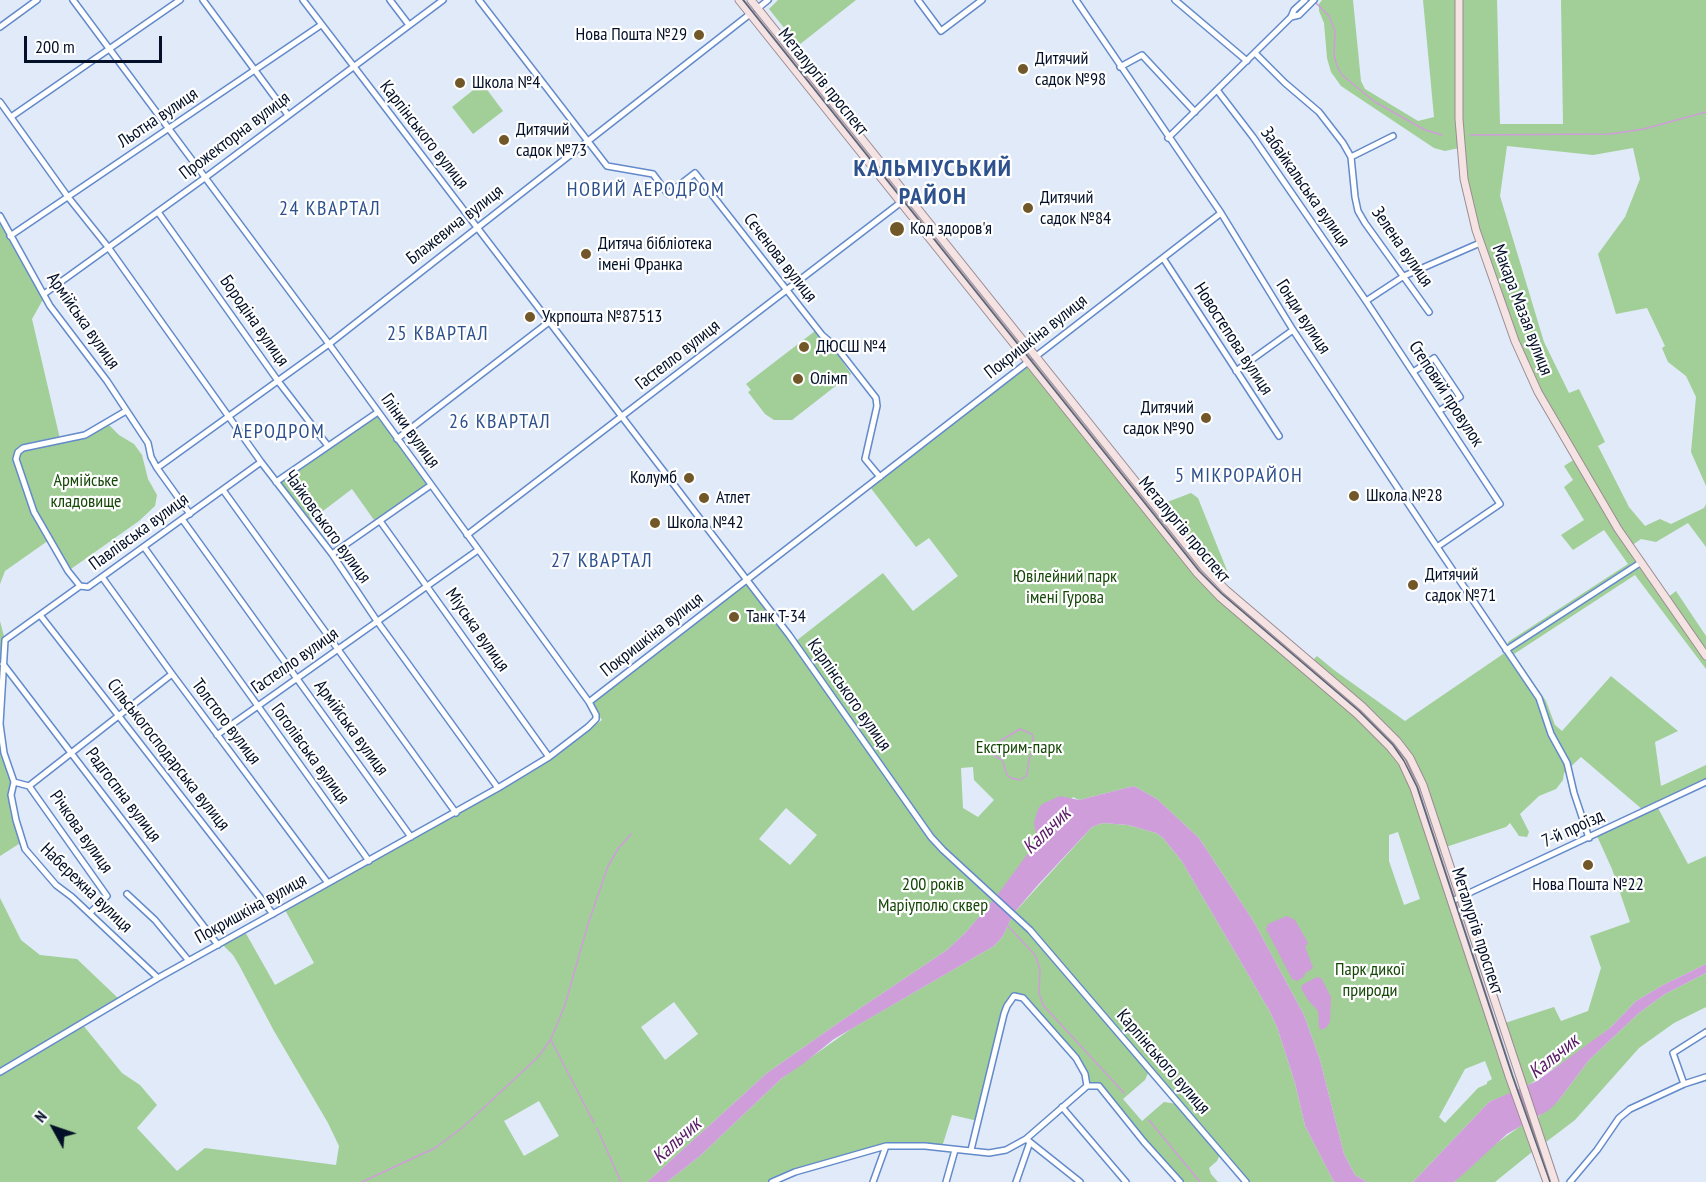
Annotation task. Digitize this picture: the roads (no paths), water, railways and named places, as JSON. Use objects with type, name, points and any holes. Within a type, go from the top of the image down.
[{"type":"main road","name":"Металургів проспект","points":[[739,0],[1204,581],[1357,714],[1390,747],[1411,779],[1509,1076],[1547,1182]]},
{"type":"main road","name":"Металургів проспект","points":[[751,0],[1204,567],[1226,590],[1363,707],[1404,749],[1423,785],[1555,1182]]},
{"type":"main road","name":"Макара Мазая вулиця","points":[[1459,0],[1460,148],[1464,179],[1480,243],[1515,341],[1538,392],[1598,496],[1640,563],[1706,656]]},
{"type":"main road","name":"Блажевича вулиця","points":[[750,14],[757,9]]},
{"type":"main road","name":"Гастелло вулиця","points":[[900,202],[907,197]]},
{"type":"main road","name":"Покришкіна вулиця","points":[[1028,363],[1035,357]]},
{"type":"street","points":[[0,27],[37,0]]},
{"type":"street","name":"Глінки вулиця","points":[[73,0],[329,344],[590,702]]},
{"type":"street","points":[[10,117],[180,0]]},
{"type":"street","points":[[203,0],[288,115]]},
{"type":"street","name":"Карпінського вулиця","points":[[303,0],[747,580],[931,837],[1030,930],[1246,1182]]},
{"type":"street","points":[[390,0],[409,25]]},
{"type":"street","name":"Прожекторна вулиця","points":[[44,294],[206,177],[443,0]]},
{"type":"street","name":"Сєченова вулиця","points":[[479,0],[607,166],[653,174],[668,194],[695,173],[822,335],[837,348],[876,398],[877,406],[865,459],[880,477]]},
{"type":"street","name":"Блажевича вулиця","points":[[757,9],[768,0]]},
{"type":"street","points":[[918,0],[941,31],[982,0]]},
{"type":"street","name":"Гонди вулиця","points":[[1076,0],[1221,213],[1293,330],[1539,698],[1551,734],[1567,763],[1589,838]]},
{"type":"street","points":[[1168,138],[1291,17],[1299,15],[1309,1]]},
{"type":"street","points":[[1179,2],[1246,61]]},
{"type":"street","name":"Блажевича вулиця","points":[[157,468],[329,344],[750,14]]},
{"type":"street","name":"Льотна вулиця","points":[[10,236],[321,25]]},
{"type":"street","points":[[1255,53],[1319,112],[1332,127],[1351,157],[1393,136]]},
{"type":"street","points":[[1120,67],[1142,55],[1195,112]]},
{"type":"street","name":"Забайкальська вулиця","points":[[1217,90],[1253,137],[1366,301]]},
{"type":"street","name":"Чайковського вулиця","points":[[0,102],[68,197],[108,247],[261,462],[332,554],[377,621],[498,788]]},
{"type":"street","name":"Зелена вулиця","points":[[1351,157],[1358,211],[1429,312]]},
{"type":"street","name":"Гастелло вулиця","points":[[467,535],[900,202]]},
{"type":"street","name":"Бородіна вулиця","points":[[158,212],[278,381],[328,446]]},
{"type":"street","name":"Покришкіна вулиця","points":[[1035,357],[1221,213]]},
{"type":"street","name":"Армійська вулиця","points":[[0,216],[50,306],[90,358],[148,443],[151,457],[157,468],[190,514]]},
{"type":"street","points":[[1366,301],[1404,276],[1480,243]]},
{"type":"street","name":"Новостепова вулиця","points":[[1162,258],[1279,436]]},
{"type":"street","name":"Степовий провулок","points":[[1366,301],[1500,504],[1437,547]]},
{"type":"street","points":[[397,439],[549,322]]},
{"type":"street","points":[[1236,371],[1293,330]]},
{"type":"street","points":[[1413,372],[1434,358],[1460,398],[1439,411]]},
{"type":"street","name":"Покришкіна вулиця","points":[[0,1072],[158,978],[456,813],[549,756],[594,722],[596,715],[590,702],[1028,363]]},
{"type":"street","points":[[80,585],[68,572],[34,512],[16,459],[18,452],[23,448],[85,435],[126,411]]},
{"type":"street","points":[[276,482],[378,412]]},
{"type":"street","name":"Павлівська вулиця","points":[[3,664],[5,640],[80,585],[88,587],[261,462]]},
{"type":"street","points":[[332,554],[431,485]]},
{"type":"street","points":[[223,490],[456,813]]},
{"type":"street","name":"Армійська вулиця","points":[[182,519],[411,837]]},
{"type":"street","name":"Міуська вулиця","points":[[380,521],[549,756]]},
{"type":"street","name":"Гоголівська вулиця","points":[[144,547],[369,861]]},
{"type":"street","name":"Гастелло вулиця","points":[[217,735],[478,550]]},
{"type":"street","points":[[1506,650],[1640,563]]},
{"type":"street","name":"Толстого вулиця","points":[[102,577],[328,884]]},
{"type":"street","name":"Сільськогосподарська вулиця","points":[[40,615],[273,914]]},
{"type":"street","name":"Радгоспна вулиця","points":[[3,664],[218,945]]},
{"type":"street","name":"Набережна вулиця","points":[[3,664],[0,724],[4,753],[14,783],[12,795],[16,820],[25,849],[56,885],[158,978]]},
{"type":"street","points":[[14,783],[29,786],[172,674]]},
{"type":"street","name":"7-й проїзд","points":[[1452,901],[1706,782]]},
{"type":"street","name":"Річкова вулиця","points":[[29,786],[107,896],[90,914]]},
{"type":"street","points":[[127,894],[155,920],[189,961]]},
{"type":"street","points":[[971,1150],[1004,1014],[1014,996],[1023,998],[1076,1058],[1085,1074],[1087,1086]]},
{"type":"street","points":[[1684,1084],[1673,1053],[1706,1032]]},
{"type":"street","points":[[1570,1182],[1597,1150],[1619,1118],[1630,1109],[1684,1084],[1706,1077]]},
{"type":"street","points":[[772,1182],[795,1172],[886,1146],[925,1146],[998,1153],[1028,1141],[1087,1086],[1099,1086],[1180,1182]]},
{"type":"street","points":[[1062,1107],[1126,1182]]},
{"type":"street","points":[[1016,1182],[1028,1141]]},
{"type":"street","points":[[1028,1141],[1080,1182]]},
{"type":"street","points":[[873,1182],[886,1146]]},
{"type":"street","points":[[946,1182],[956,1150]]},
{"type":"water","name":"Кальчик","points":[[1134,786],[1157,799],[1199,838],[1254,922],[1304,1015],[1320,1060],[1344,1154],[1355,1175],[1367,1182],[1334,1182],[1305,1126],[1295,1083],[1277,1027],[1269,1010],[1181,860],[1156,833],[1128,825],[1103,823],[1092,827],[1037,886],[1013,914],[1003,936],[994,946],[834,1039],[782,1078],[700,1156],[667,1182],[647,1182],[767,1073],[947,950],[966,932],[995,898],[1037,841],[1034,822],[1042,804],[1060,796],[1079,800]]},
{"type":"water","points":[[1287,916],[1295,920],[1307,941],[1308,944],[1305,946],[1313,968],[1297,981],[1292,979],[1266,929],[1268,924]]},
{"type":"water","points":[[1706,964],[1706,973],[1665,994],[1639,1013],[1589,1060],[1549,1110],[1507,1134],[1454,1182],[1413,1182],[1489,1102],[1537,1081],[1610,1028],[1636,1001]]},
{"type":"water","points":[[1317,977],[1321,978],[1331,997],[1330,1022],[1321,1030],[1318,1011],[1301,988],[1302,985]]},
{"type":"waterway","points":[[1316,3],[1329,16],[1335,31],[1334,54],[1342,75],[1375,102],[1425,130],[1442,135]]},
{"type":"waterway","points":[[1470,135],[1610,134],[1644,129],[1706,112]]},
{"type":"waterway","points":[[1002,760],[992,754],[991,750],[995,744],[1020,729],[1032,734],[1035,746],[1029,759],[1027,775],[1020,780],[1011,778],[1007,775],[1003,762]]},
{"type":"waterway","points":[[362,1182],[435,1148],[462,1128],[538,1057],[551,1039],[565,1005],[588,924],[608,866],[618,849],[631,834]]},
{"type":"waterway","points":[[1007,925],[1035,955],[1040,970],[1039,993],[1043,1005],[1124,1093]]},
{"type":"waterway","points":[[551,1040],[594,1123]]},
{"type":"waterway","points":[[1149,1120],[1200,1182]]},
{"type":"waterway","points":[[597,1128],[621,1182]]},
{"type":"tram line","points":[[743,0],[1199,571],[1222,594],[1359,711],[1393,745],[1404,761],[1417,787],[1512,1075],[1550,1182]]},
{"type":"place","name":"Нова Пошта №29","points":[[699,35]]},
{"type":"place","name":"Дитячий садок №98","points":[[1023,69]]},
{"type":"place","name":"Школа №4","points":[[460,83]]},
{"type":"place","name":"Дитячий садок №73","points":[[504,140]]},
{"type":"place","name":"Дитячий садок №84","points":[[1028,208]]},
{"type":"place","name":"Код здоров'я","points":[[897,229]]},
{"type":"place","name":"Дитяча бібліотека імені Франка","points":[[586,254]]},
{"type":"place","name":"Укрпошта №87513","points":[[530,317]]},
{"type":"place","name":"ДЮСШ №4","points":[[804,347]]},
{"type":"place","name":"Олімп","points":[[798,379]]},
{"type":"place","name":"Дитячий садок №90","points":[[1206,418]]},
{"type":"place","name":"Колумб","points":[[689,478]]},
{"type":"place","name":"Школа №28","points":[[1354,496]]},
{"type":"place","name":"Атлет","points":[[704,498]]},
{"type":"place","name":"Школа №42","points":[[655,523]]},
{"type":"place","name":"Дитячий садок №71","points":[[1413,585]]},
{"type":"place","name":"Танк Т-34","points":[[734,617]]},
{"type":"place","name":"Нова Пошта №22","points":[[1588,865]]},
{"type":"district","name":"КАЛЬМІУСЬКИЙ РАЙОН","points":[[933,183]]},
{"type":"district","name":"НОВИЙ АЕРОДРОМ","points":[[646,190]]},
{"type":"district","name":"24 КВАРТАЛ","points":[[330,209]]},
{"type":"district","name":"25 КВАРТАЛ","points":[[438,334]]},
{"type":"district","name":"26 КВАРТАЛ","points":[[500,422]]},
{"type":"district","name":"АЕРОДРОМ","points":[[279,432]]},
{"type":"district","name":"5 МІКРОРАЙОН","points":[[1239,476]]},
{"type":"district","name":"27 КВАРТАЛ","points":[[602,561]]},
{"type":"park label","name":"Армійське кладовище","points":[[86,491]]},
{"type":"park label","name":"Ювілейний парк імені Гурова","points":[[1065,587]]},
{"type":"park label","name":"Екстрим-парк","points":[[1019,748]]},
{"type":"park label","name":"200 років Маріуполю сквер","points":[[933,895]]},
{"type":"park label","name":"Парк дикої природи","points":[[1370,980]]}]
